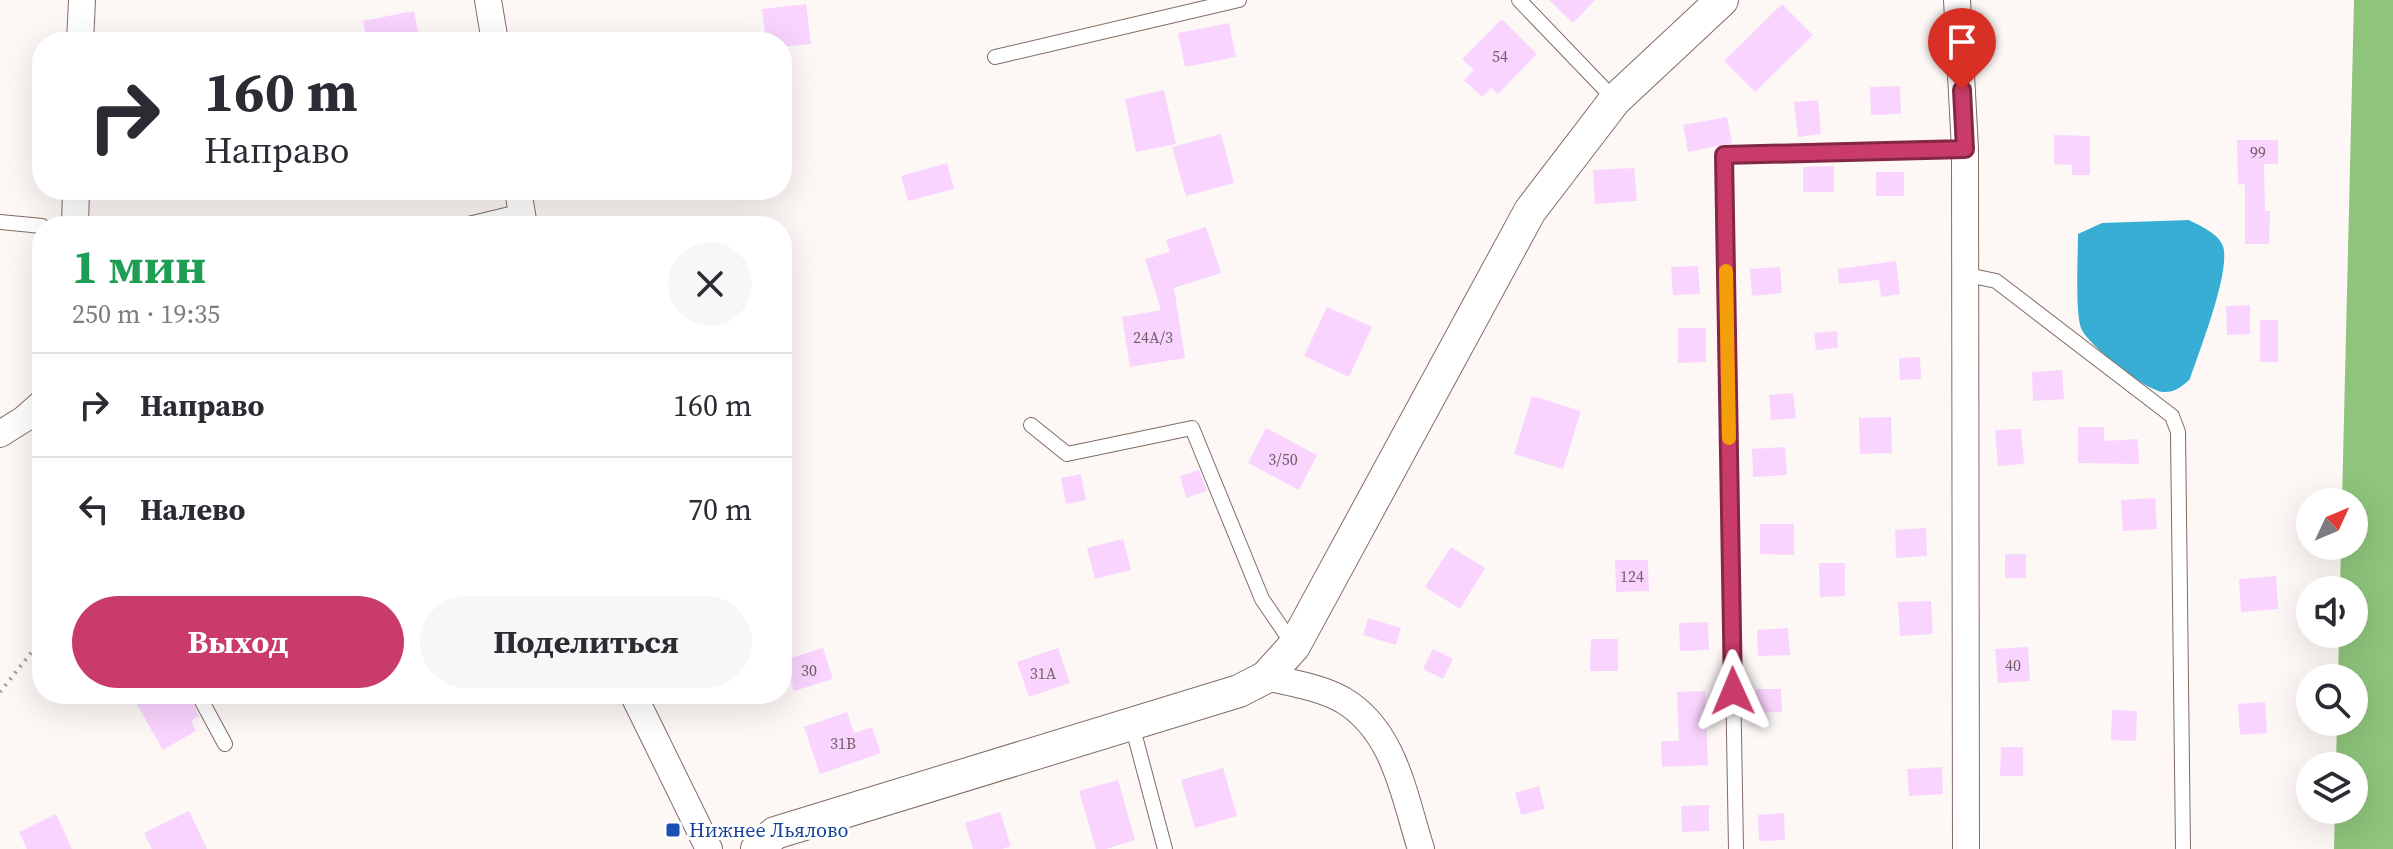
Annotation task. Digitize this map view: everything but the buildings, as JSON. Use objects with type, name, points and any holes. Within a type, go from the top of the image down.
[{"type":"street","points":[[80,32],[82,0]]},
{"type":"street","points":[[488,0],[493,32]]},
{"type":"street","points":[[757,849],[775,833],[1132,725],[1239,691],[1266,677],[1294,646],[1530,211],[1615,100],[1722,0]]},
{"type":"street","points":[[1957,0],[1965,149],[1966,849]]},
{"type":"street","points":[[0,434],[32,412]]},
{"type":"street","points":[[1266,677],[1305,686],[1342,700],[1370,721],[1392,755],[1421,849]]},
{"type":"street","points":[[638,704],[709,849]]},
{"type":"lane","points":[[995,57],[1239,0]]},
{"type":"lane","points":[[1519,0],[1615,100]]},
{"type":"lane","points":[[1736,849],[1724,155],[1965,149]]},
{"type":"lane","points":[[496,216],[521,209]]},
{"type":"lane","points":[[0,222],[32,225]]},
{"type":"lane","points":[[1963,274],[1996,281],[2172,416],[2178,432],[2183,849]]},
{"type":"lane","points":[[1031,425],[1067,454],[1192,428],[1262,599],[1294,646]]},
{"type":"lane","points":[[203,704],[225,744]]},
{"type":"lane","points":[[1132,725],[1165,849]]},
{"type":"path","points":[[0,692],[32,652]]},
{"type":"green space","points":[[2354,0],[2393,0],[2393,849],[2334,849],[2335,824],[2368,824],[2368,752],[2336,752],[2337,736],[2368,736],[2368,664],[2338,664],[2339,648],[2368,648],[2368,576],[2340,576],[2341,560],[2368,560],[2368,488],[2342,488]]},
{"type":"water","points":[[2189,220],[2221,241],[2224,258],[2222,274],[2213,312],[2190,379],[2175,390],[2163,392],[2117,365],[2081,328],[2077,296],[2078,234],[2102,223]]},
{"type":"slow traffic","points":[[1726,271],[1729,438]]},
{"type":"place","name":"Нижнее Льялово","points":[[673,830]]},
{"type":"route","points":[[1733,691],[1724,155],[1965,149],[1962,90]]}]
